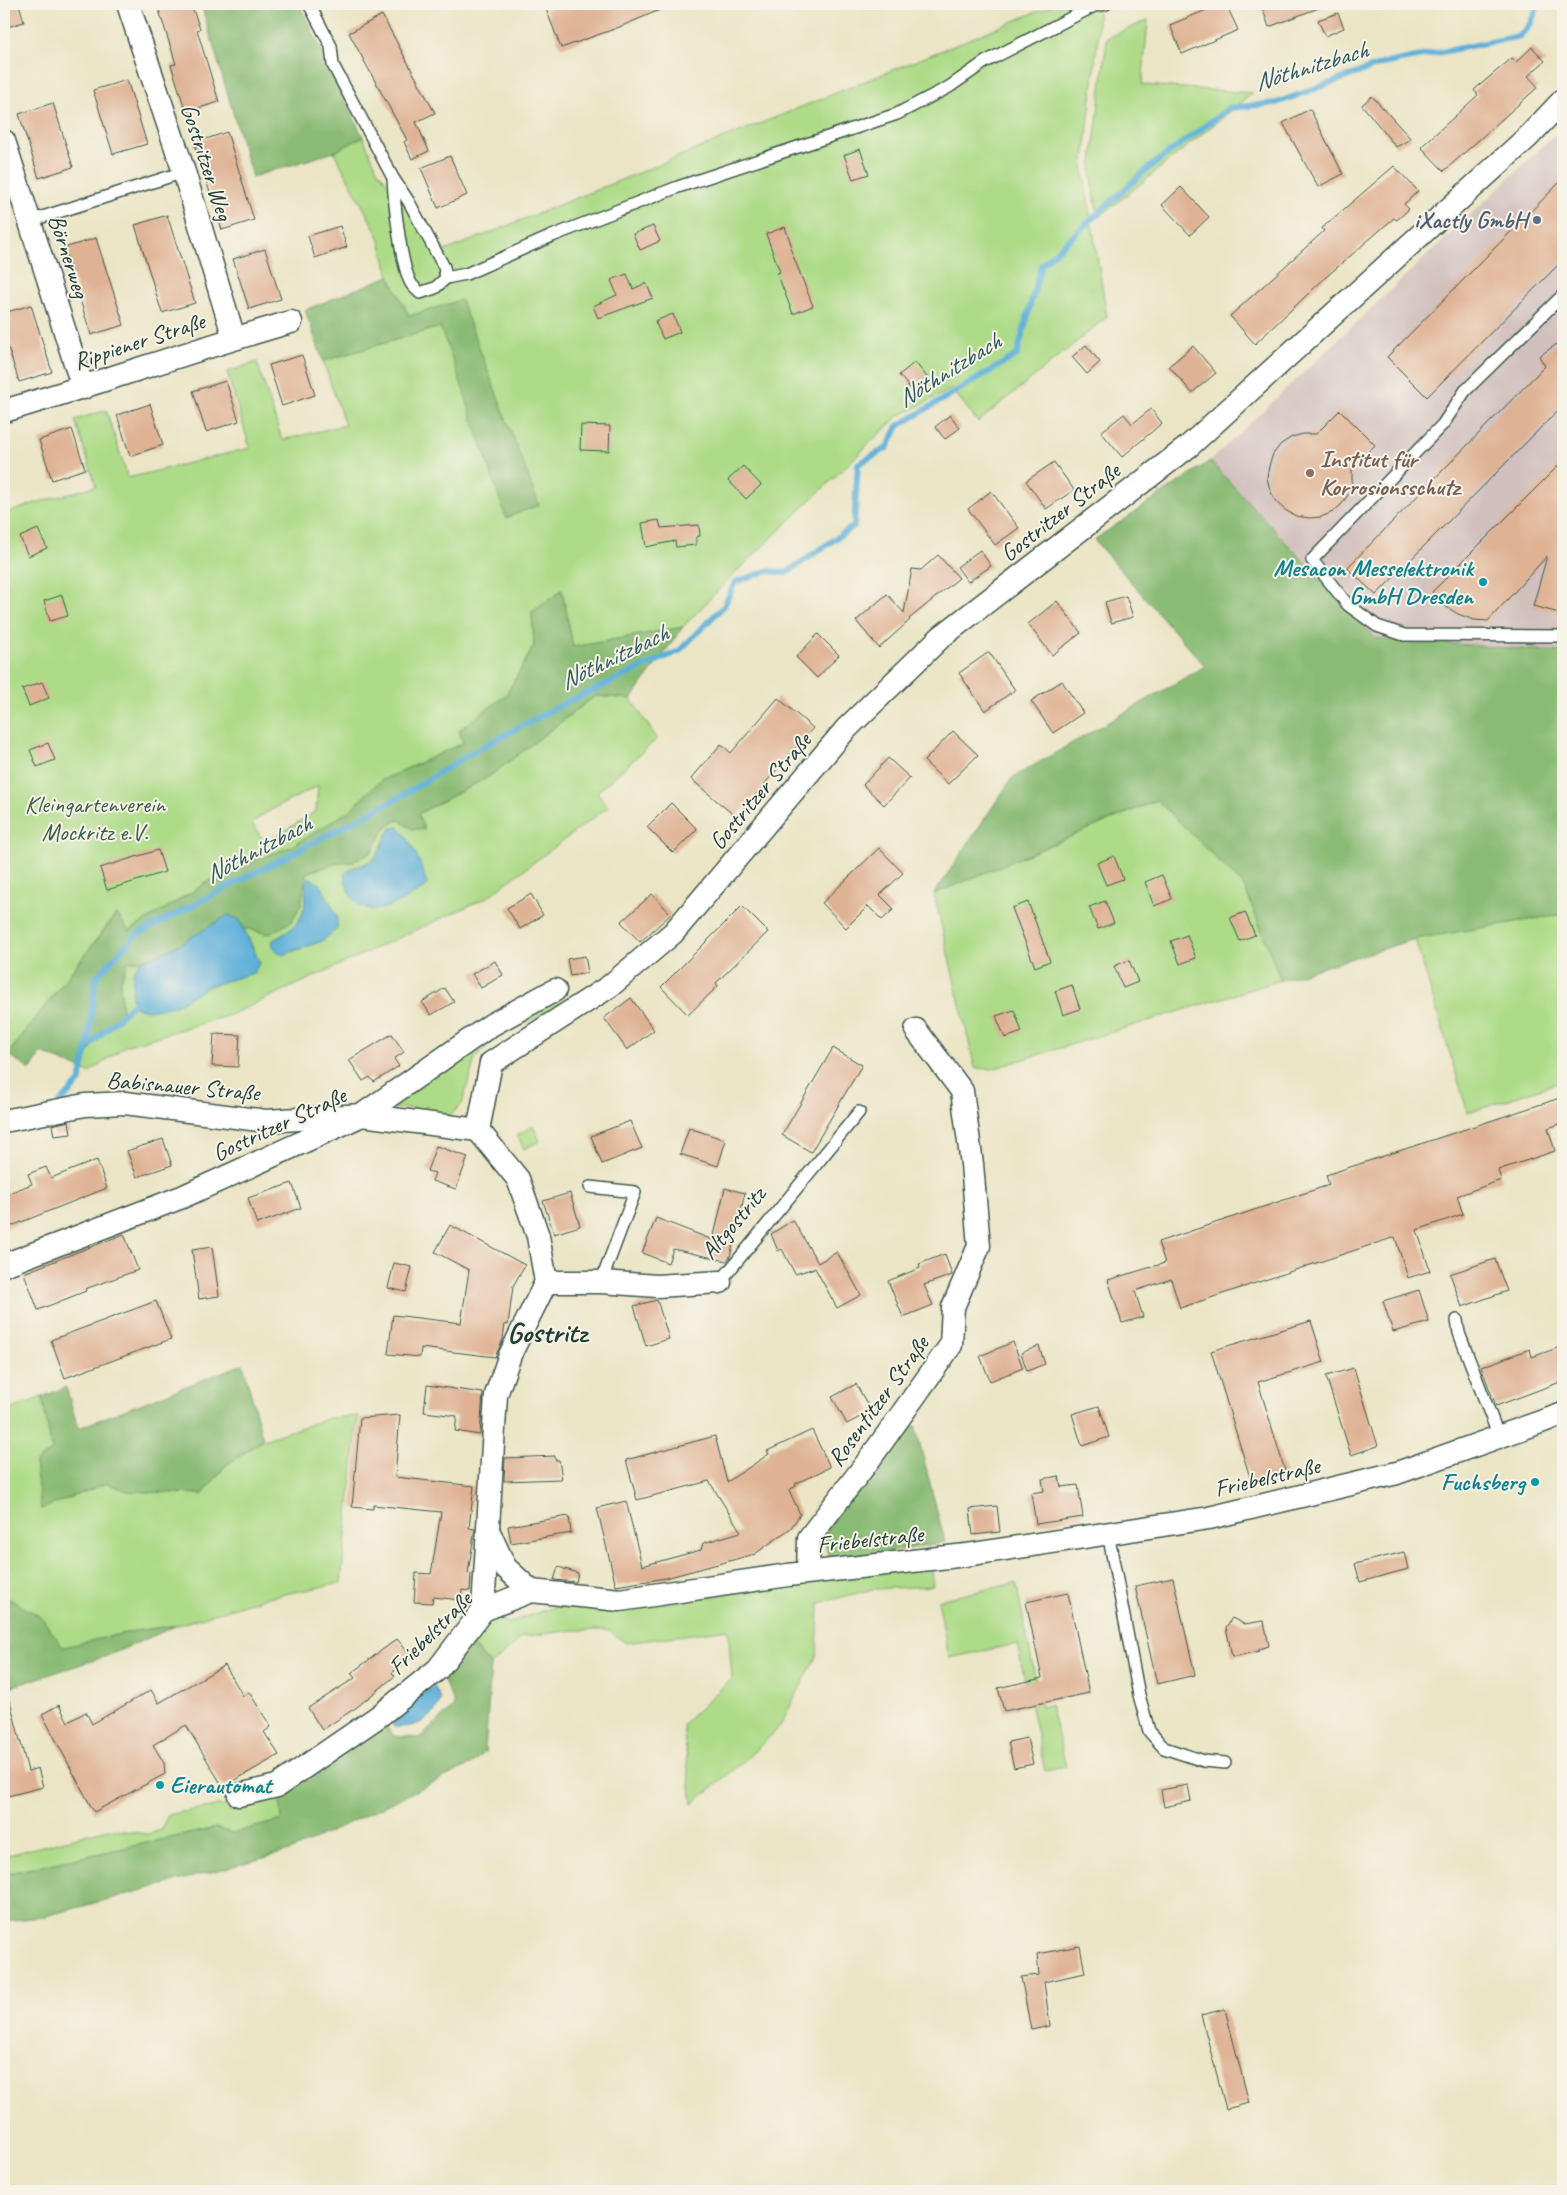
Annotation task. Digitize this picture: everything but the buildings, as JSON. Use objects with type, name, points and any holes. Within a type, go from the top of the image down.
[{"type":"street","name":"Gostritzer Weg","points":[[128,4],[184,172],[234,338]]},
{"type":"street","name":"Gostritzer Straße","points":[[478,1130],[490,1063],[610,986],[673,933],[846,729],[941,637],[1189,446],[1529,136],[1563,100]]},
{"type":"street","name":"Börnerweg","points":[[4,140],[84,388]]},
{"type":"street","name":"Rippiener Straße","points":[[4,411],[84,388],[234,338],[291,322]]},
{"type":"street","name":"Gostritzer Straße","points":[[4,1265],[182,1197],[362,1115],[490,1025],[555,990]]},
{"type":"street","name":"Rosentitzer Straße","points":[[808,1572],[809,1538],[870,1460],[952,1346],[953,1306],[979,1246],[972,1164],[962,1091],[916,1030]]},
{"type":"street","name":"Babisnauer Straße","points":[[4,1122],[85,1105],[125,1103],[266,1121],[362,1115],[478,1130]]},
{"type":"street","points":[[478,1130],[518,1179],[538,1236],[546,1282],[510,1355],[496,1395],[483,1610]]},
{"type":"street","name":"Altgostritz","points":[[546,1282],[601,1282],[657,1286],[720,1282]]},
{"type":"street","name":"Friebelstraße","points":[[239,1796],[277,1786],[379,1716],[438,1669],[483,1610],[531,1591],[620,1600],[808,1572],[966,1555],[1210,1518],[1396,1473],[1563,1414]]},
{"type":"street","points":[[488,1529],[505,1567],[531,1591]]},
{"type":"lane","points":[[309,4],[331,46],[333,65],[393,178],[433,244],[444,267],[446,278]]},
{"type":"lane","points":[[393,178],[394,203],[405,262],[411,284],[420,293],[435,288],[446,278],[466,274],[552,236],[678,187],[897,114],[949,87],[985,62],[1094,6],[1106,4]]},
{"type":"lane","points":[[30,221],[184,172]]},
{"type":"lane","points":[[1563,295],[1465,391],[1443,424],[1312,560],[1348,605],[1377,626],[1404,635],[1563,636]]},
{"type":"lane","name":"Altgostritz","points":[[720,1282],[859,1112]]},
{"type":"lane","points":[[590,1187],[635,1192],[601,1282]]},
{"type":"lane","points":[[1457,1320],[1459,1333],[1499,1437]]},
{"type":"lane","points":[[1108,1533],[1139,1694],[1149,1731],[1164,1748],[1204,1761],[1224,1763]]},
{"type":"shaded area","points":[[1563,127],[1563,652],[1375,638],[1210,461]]},
{"type":"green space","points":[[201,4],[299,4],[363,137],[334,152],[252,177]]},
{"type":"green space","name":"Kleingartenverein Mockritz e.V.","points":[[1056,4],[1098,4],[1098,36],[1083,170],[1107,317],[978,422],[952,389],[897,417],[733,575],[683,627],[573,647],[562,590],[532,612],[534,646],[506,695],[459,730],[463,743],[380,781],[349,811],[291,847],[227,870],[129,931],[116,914],[4,1059],[4,514],[96,486],[75,420],[106,410],[128,478],[250,448],[227,372],[257,362],[282,440],[345,425],[323,361],[440,327],[455,366],[461,301],[409,316],[389,276],[379,237],[334,152],[363,137],[378,171],[445,251]],"holes":[[[318,786],[316,811],[265,843],[252,823],[267,812]]]},
{"type":"green space","points":[[1148,20],[1142,85],[1253,93],[1098,218],[1091,170],[1107,38]]},
{"type":"green space","points":[[389,276],[409,316],[461,300],[539,505],[506,518],[440,327],[323,361],[305,310]]},
{"type":"green space","points":[[1210,461],[1375,638],[1563,652],[1563,914],[1415,939],[1281,980],[1244,886],[1157,800],[934,894],[1012,778],[1205,666],[1094,540]]},
{"type":"green space","points":[[562,590],[573,647],[683,627],[631,699],[595,696],[490,776],[418,814],[424,829],[412,829],[399,820],[387,826],[371,852],[353,862],[334,864],[306,873],[301,905],[291,922],[269,934],[244,928],[239,919],[160,953],[128,962],[120,982],[122,1013],[90,1050],[81,1069],[42,1053],[30,1070],[8,1054],[117,914],[129,931],[227,870],[291,847],[349,811],[380,781],[463,743],[459,730],[506,695],[534,646],[532,612]]},
{"type":"green space","points":[[595,696],[631,699],[657,739],[597,792],[608,807],[486,898],[230,1015],[125,1046],[89,1073],[81,1069],[90,1050],[122,1013],[120,982],[128,962],[141,961],[133,973],[174,1006],[209,986],[253,973],[260,963],[244,928],[269,934],[301,905],[306,873],[334,864],[353,862],[371,852],[387,826],[399,820],[412,828],[423,828],[418,814],[490,776]],"holes":[[[391,828],[360,906],[352,867],[362,865],[374,858],[378,854]],[[306,890],[330,904],[337,916],[322,941],[283,955],[272,944],[273,940],[294,926],[302,915],[306,900]]]},
{"type":"green space","points":[[1158,800],[1244,886],[1281,980],[992,1069],[975,1068],[934,894]]},
{"type":"green space","points":[[1563,914],[1563,1081],[1468,1113],[1415,939]]},
{"type":"green space","points":[[558,1000],[560,1004],[490,1043],[475,1059],[462,1104],[450,1116],[416,1108],[387,1108],[484,1037]]},
{"type":"green space","points":[[533,1126],[540,1141],[524,1149],[517,1135]]},
{"type":"green space","points":[[243,1364],[263,1440],[225,1466],[203,1494],[127,1491],[107,1483],[41,1509],[35,1463],[52,1450],[42,1397],[66,1387],[78,1428]]},
{"type":"green space","points":[[42,1397],[53,1450],[35,1463],[41,1509],[107,1483],[127,1491],[203,1494],[225,1466],[263,1440],[329,1418],[358,1416],[341,1583],[264,1598],[178,1625],[134,1631],[63,1648],[41,1617],[4,1596],[4,1412]]},
{"type":"green space","points":[[915,1425],[945,1542],[846,1560],[828,1557],[824,1536],[869,1460]]},
{"type":"green space","points":[[930,1565],[933,1586],[873,1589],[819,1603],[817,1655],[779,1728],[742,1763],[692,1804],[683,1724],[732,1678],[728,1629],[626,1643],[607,1630],[573,1630],[522,1637],[491,1665],[463,1636],[483,1610],[508,1623],[557,1606],[622,1609]]},
{"type":"green space","points":[[1016,1583],[1041,1707],[1050,1705],[1066,1767],[1045,1771],[1017,1644],[949,1658],[938,1600]]},
{"type":"green space","points":[[4,1596],[41,1617],[63,1647],[134,1631],[178,1625],[107,1656],[4,1689]]},
{"type":"green space","points":[[463,1636],[491,1665],[485,1752],[474,1763],[290,1851],[42,1917],[4,1921],[4,1874],[216,1828],[232,1833],[282,1820],[280,1795],[379,1716],[394,1736],[420,1738],[455,1705],[438,1669]]},
{"type":"green space","points":[[280,1795],[283,1820],[232,1833],[216,1828],[4,1874],[4,1856],[108,1829],[148,1834],[162,1830],[167,1815],[216,1806],[263,1804]]},
{"type":"water","points":[[399,827],[416,855],[427,886],[389,907],[366,908],[357,903],[349,891],[344,874],[371,862],[378,854],[391,828]]},
{"type":"water","points":[[309,877],[321,885],[337,916],[337,929],[322,941],[283,955],[274,947],[273,940],[294,927],[302,916],[306,901],[306,882]]},
{"type":"water","points":[[228,915],[239,919],[260,963],[253,973],[209,986],[174,1006],[148,1010],[136,1008],[132,999],[133,973],[141,961],[170,950]]},
{"type":"water","points":[[434,1686],[441,1698],[434,1712],[417,1724],[394,1727],[387,1717]]},
{"type":"waterway","name":"Nöthnitzbach","points":[[87,1048],[96,977],[136,935],[400,797],[473,752],[565,703],[679,651],[724,606],[735,582],[767,571],[786,573],[854,526],[858,464],[887,448],[898,426],[1017,355],[1041,265],[1146,170],[1229,108],[1276,103],[1382,64],[1520,36],[1530,24],[1539,4]]},
{"type":"waterway","name":"Nöthnitzbach","points":[[60,1103],[80,1081],[87,1048],[134,1003]]},
{"type":"place","name":"iXactly GmbH","points":[[1537,220]]},
{"type":"place","name":"Institut für Korrosionsschutz","points":[[1310,473]]},
{"type":"place","name":"Mesacon Messelektronik GmbH Dresden","points":[[1483,582]]},
{"type":"place","name":"Fuchsberg","points":[[1535,1482]]},
{"type":"place","name":"Eierautomat","points":[[160,1785]]},
{"type":"district","name":"Gostritz","points":[[547,1332]]}]
